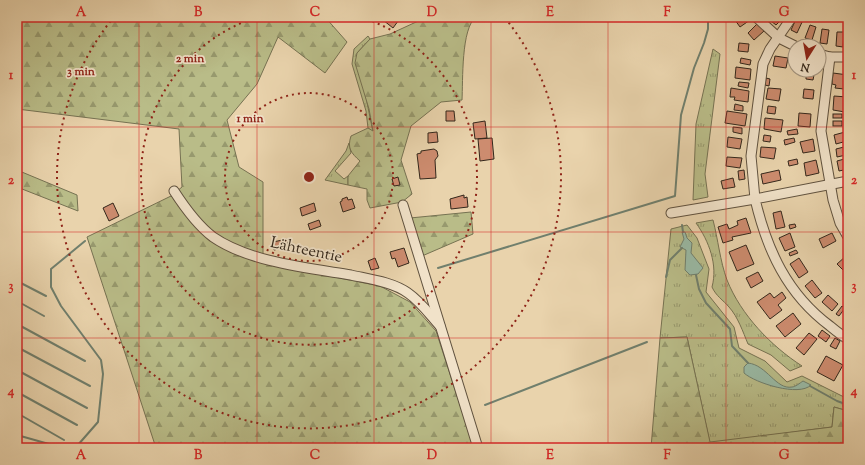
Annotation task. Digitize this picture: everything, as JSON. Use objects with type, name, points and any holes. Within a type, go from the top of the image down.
[{"type":"street","points":[[756,17],[779,38],[787,42]]},
{"type":"street","points":[[792,17],[770,49],[763,64],[751,156],[755,198],[760,223],[782,274],[814,314],[848,339]]},
{"type":"street","points":[[827,56],[848,57]]},
{"type":"street","points":[[830,57],[821,131],[830,184],[840,222],[848,237]]},
{"type":"street","points":[[671,213],[848,181]]},
{"type":"street","name":"Lähteentie","points":[[174,191],[200,226],[214,237],[235,249],[263,258],[386,283],[407,292],[422,305],[440,326]]},
{"type":"street","name":"Lähteentie","points":[[403,204],[478,448]]},
{"type":"green space","points":[[17,17],[325,17],[347,42],[325,73],[278,37],[257,84],[227,120],[239,167],[263,182],[263,263],[380,286],[410,302],[436,331],[474,448],[156,448],[87,237],[171,196],[182,187],[179,129],[17,109]]},
{"type":"green space","points":[[427,17],[476,17],[471,23],[465,43],[462,100],[441,102],[411,126],[401,160],[412,194],[402,202],[370,208],[367,200],[367,189],[348,185],[348,176],[360,161],[351,150],[349,144],[351,136],[368,128],[373,131],[369,109],[355,63],[357,53],[370,39],[390,34]]},
{"type":"green space","points":[[368,36],[370,39],[357,53],[373,132],[368,128],[366,111],[352,64],[354,49]]},
{"type":"green space","points":[[713,49],[720,54],[705,174],[708,197],[693,200],[696,124]]},
{"type":"green space","points":[[349,143],[351,153],[335,171],[344,179],[348,176],[348,185],[325,180],[346,151]]},
{"type":"green space","points":[[17,170],[77,195],[78,211],[17,187]]},
{"type":"green space","points":[[471,212],[473,234],[422,256],[410,218]]},
{"type":"green space","points":[[713,220],[727,280],[740,305],[758,329],[768,339],[802,366],[790,371],[771,355],[748,344],[735,315],[712,287],[714,270],[711,254],[705,238],[696,223]]},
{"type":"green space","points":[[687,225],[697,238],[709,269],[706,292],[734,327],[739,348],[765,361],[787,382],[802,376],[848,399],[848,411],[834,407],[832,427],[710,443],[687,337],[660,338],[671,229]]},
{"type":"green space","points":[[687,337],[710,442],[832,427],[834,407],[848,411],[848,448],[651,448],[660,338]]},
{"type":"shaded area","points":[[682,232],[685,232],[687,238],[692,243],[691,253],[703,268],[698,274],[690,275],[685,270],[686,250],[680,247],[684,239]]},
{"type":"shaded area","points":[[748,363],[761,368],[781,385],[786,387],[793,387],[803,381],[811,385],[797,390],[777,387],[757,381],[744,373],[744,367]]},
{"type":"building","points":[[385,17],[401,17],[393,28],[383,20]]},
{"type":"building","points":[[739,17],[748,17],[750,20],[740,27],[735,20]]},
{"type":"building","points":[[775,17],[784,17],[776,25],[771,21]]},
{"type":"building","points":[[797,17],[803,20],[797,33],[791,30]]},
{"type":"building","points":[[757,24],[764,31],[754,40],[748,33]]},
{"type":"building","points":[[810,25],[816,27],[813,38],[805,38]]},
{"type":"building","points":[[822,29],[829,30],[827,44],[827,38],[821,38]]},
{"type":"building","points":[[837,32],[844,32],[843,47],[836,46]]},
{"type":"building","points":[[739,43],[749,44],[748,52],[738,51]]},
{"type":"building","points":[[775,56],[787,58],[786,68],[773,66]]},
{"type":"building","points":[[741,58],[751,60],[750,65],[740,63]]},
{"type":"building","points":[[736,67],[751,69],[750,80],[735,78]]},
{"type":"building","points":[[833,73],[848,75],[848,86],[845,86],[844,89],[835,88],[836,85],[832,84]]},
{"type":"building","points":[[766,78],[770,79],[769,86],[765,85]]},
{"type":"building","points":[[806,78],[813,78],[813,80]]},
{"type":"building","points":[[739,82],[749,83],[748,88],[738,86]]},
{"type":"building","points":[[731,88],[749,91],[748,102],[734,100],[735,97],[730,97]]},
{"type":"building","points":[[768,88],[781,89],[779,101],[766,99]]},
{"type":"building","points":[[804,89],[814,90],[813,99],[803,98]]},
{"type":"building","points":[[834,96],[847,97],[845,112],[833,110]]},
{"type":"building","points":[[735,104],[743,106],[743,111],[734,110]]},
{"type":"building","points":[[768,106],[776,107],[775,114],[767,113]]},
{"type":"building","points":[[446,111],[454,111],[455,121],[446,121]]},
{"type":"building","points":[[727,111],[747,114],[745,126],[725,123]]},
{"type":"building","points":[[799,113],[811,114],[810,127],[798,126]]},
{"type":"building","points":[[833,114],[842,114],[842,118],[833,118]]},
{"type":"building","points":[[765,118],[783,120],[781,132],[764,129]]},
{"type":"building","points":[[485,121],[487,138],[475,139],[473,123]]},
{"type":"building","points":[[833,121],[842,121],[842,126],[833,126]]},
{"type":"building","points":[[733,127],[742,128],[742,134],[733,132]]},
{"type":"building","points":[[797,129],[798,134],[788,135],[787,131]]},
{"type":"building","points":[[437,132],[438,142],[428,143],[428,133]]},
{"type":"building","points":[[845,132],[847,141],[836,144],[834,135]]},
{"type":"building","points":[[764,135],[771,136],[770,142],[763,141]]},
{"type":"building","points":[[728,137],[742,139],[740,149],[727,147]]},
{"type":"building","points":[[492,138],[494,159],[480,161],[478,139]]},
{"type":"building","points":[[794,138],[795,142],[785,145],[784,140]]},
{"type":"building","points":[[813,139],[815,151],[803,153],[800,142]]},
{"type":"building","points":[[761,147],[776,148],[774,159],[760,157]]},
{"type":"building","points":[[844,147],[846,155],[837,157],[836,149]]},
{"type":"building","points":[[434,149],[437,151],[438,156],[435,160],[436,178],[420,179],[417,154],[421,153],[421,151]]},
{"type":"building","points":[[727,157],[742,158],[740,168],[726,166]]},
{"type":"building","points":[[848,158],[848,169],[839,171],[837,161]]},
{"type":"building","points":[[797,159],[798,164],[789,166],[788,161]]},
{"type":"building","points":[[816,160],[819,173],[806,176],[804,163]]},
{"type":"building","points":[[744,170],[745,179],[739,180],[738,171]]},
{"type":"building","points":[[779,170],[781,180],[763,184],[761,174]]},
{"type":"building","points":[[398,177],[400,185],[394,186],[392,179]]},
{"type":"building","points":[[733,178],[735,187],[723,189],[721,181]]},
{"type":"building","points":[[464,195],[464,198],[467,197],[468,207],[451,209],[450,199]]},
{"type":"building","points":[[347,197],[348,200],[352,199],[355,208],[343,212],[340,202],[342,199]]},
{"type":"building","points":[[113,203],[119,216],[109,221],[103,208]]},
{"type":"building","points":[[314,203],[316,211],[302,216],[300,208]]},
{"type":"building","points":[[781,211],[785,227],[776,229],[773,213]]},
{"type":"building","points":[[746,218],[751,233],[732,237],[733,240],[723,243],[718,227],[727,224],[729,229],[738,225],[737,221]]},
{"type":"building","points":[[319,220],[321,226],[310,230],[308,224]]},
{"type":"building","points":[[795,224],[796,227],[790,229],[789,225]]},
{"type":"building","points":[[790,233],[795,247],[785,251],[779,238]]},
{"type":"building","points":[[832,233],[836,241],[823,248],[819,239]]},
{"type":"building","points":[[287,239],[288,247],[274,250],[273,242]]},
{"type":"building","points":[[746,245],[754,264],[737,271],[729,252]]},
{"type":"building","points":[[404,248],[409,263],[398,267],[395,258],[392,259],[390,252]]},
{"type":"building","points":[[796,250],[798,253],[790,256],[789,253]]},
{"type":"building","points":[[846,256],[848,259],[848,267],[844,271],[837,264]]},
{"type":"building","points":[[375,258],[379,268],[371,270],[368,261]]},
{"type":"building","points":[[799,258],[808,272],[799,278],[790,264]]},
{"type":"building","points":[[758,272],[763,281],[751,288],[746,278]]},
{"type":"building","points":[[812,280],[822,293],[815,298],[805,286]]},
{"type":"building","points":[[782,292],[786,298],[778,305],[782,310],[770,319],[757,302],[770,293],[774,298]]},
{"type":"building","points":[[828,295],[838,304],[832,311],[822,302]]},
{"type":"building","points":[[842,306],[845,308],[839,316],[836,314]]},
{"type":"building","points":[[793,313],[801,324],[785,337],[776,326]]},
{"type":"building","points":[[822,330],[830,336],[826,342],[818,336]]},
{"type":"building","points":[[809,333],[817,339],[804,355],[796,348]]},
{"type":"building","points":[[835,338],[840,341],[836,349],[830,346]]},
{"type":"building","points":[[826,356],[843,365],[834,381],[817,372]]},
{"type":"waterway","points":[[438,268],[675,196],[681,115],[694,68],[708,29],[708,17]]},
{"type":"waterway","points":[[682,225],[683,232]]},
{"type":"waterway","points":[[77,446],[98,422],[103,374],[101,360],[61,306],[51,287],[51,269],[85,241]]},
{"type":"waterway","points":[[666,277],[670,260],[682,248]]},
{"type":"waterway","points":[[696,275],[699,289],[706,303],[730,329],[732,346],[748,363]]},
{"type":"waterway","points":[[17,281],[46,296]]},
{"type":"waterway","points":[[17,301],[44,316]]},
{"type":"waterway","points":[[17,324],[85,361]]},
{"type":"waterway","points":[[485,405],[647,342]]},
{"type":"waterway","points":[[17,347],[90,386]]},
{"type":"waterway","points":[[17,370],[87,408]]},
{"type":"waterway","points":[[810,386],[837,401],[848,405]]},
{"type":"waterway","points":[[17,392],[77,425]]},
{"type":"waterway","points":[[17,413],[64,440]]},
{"type":"waterway","points":[[17,435],[63,448]]}]
